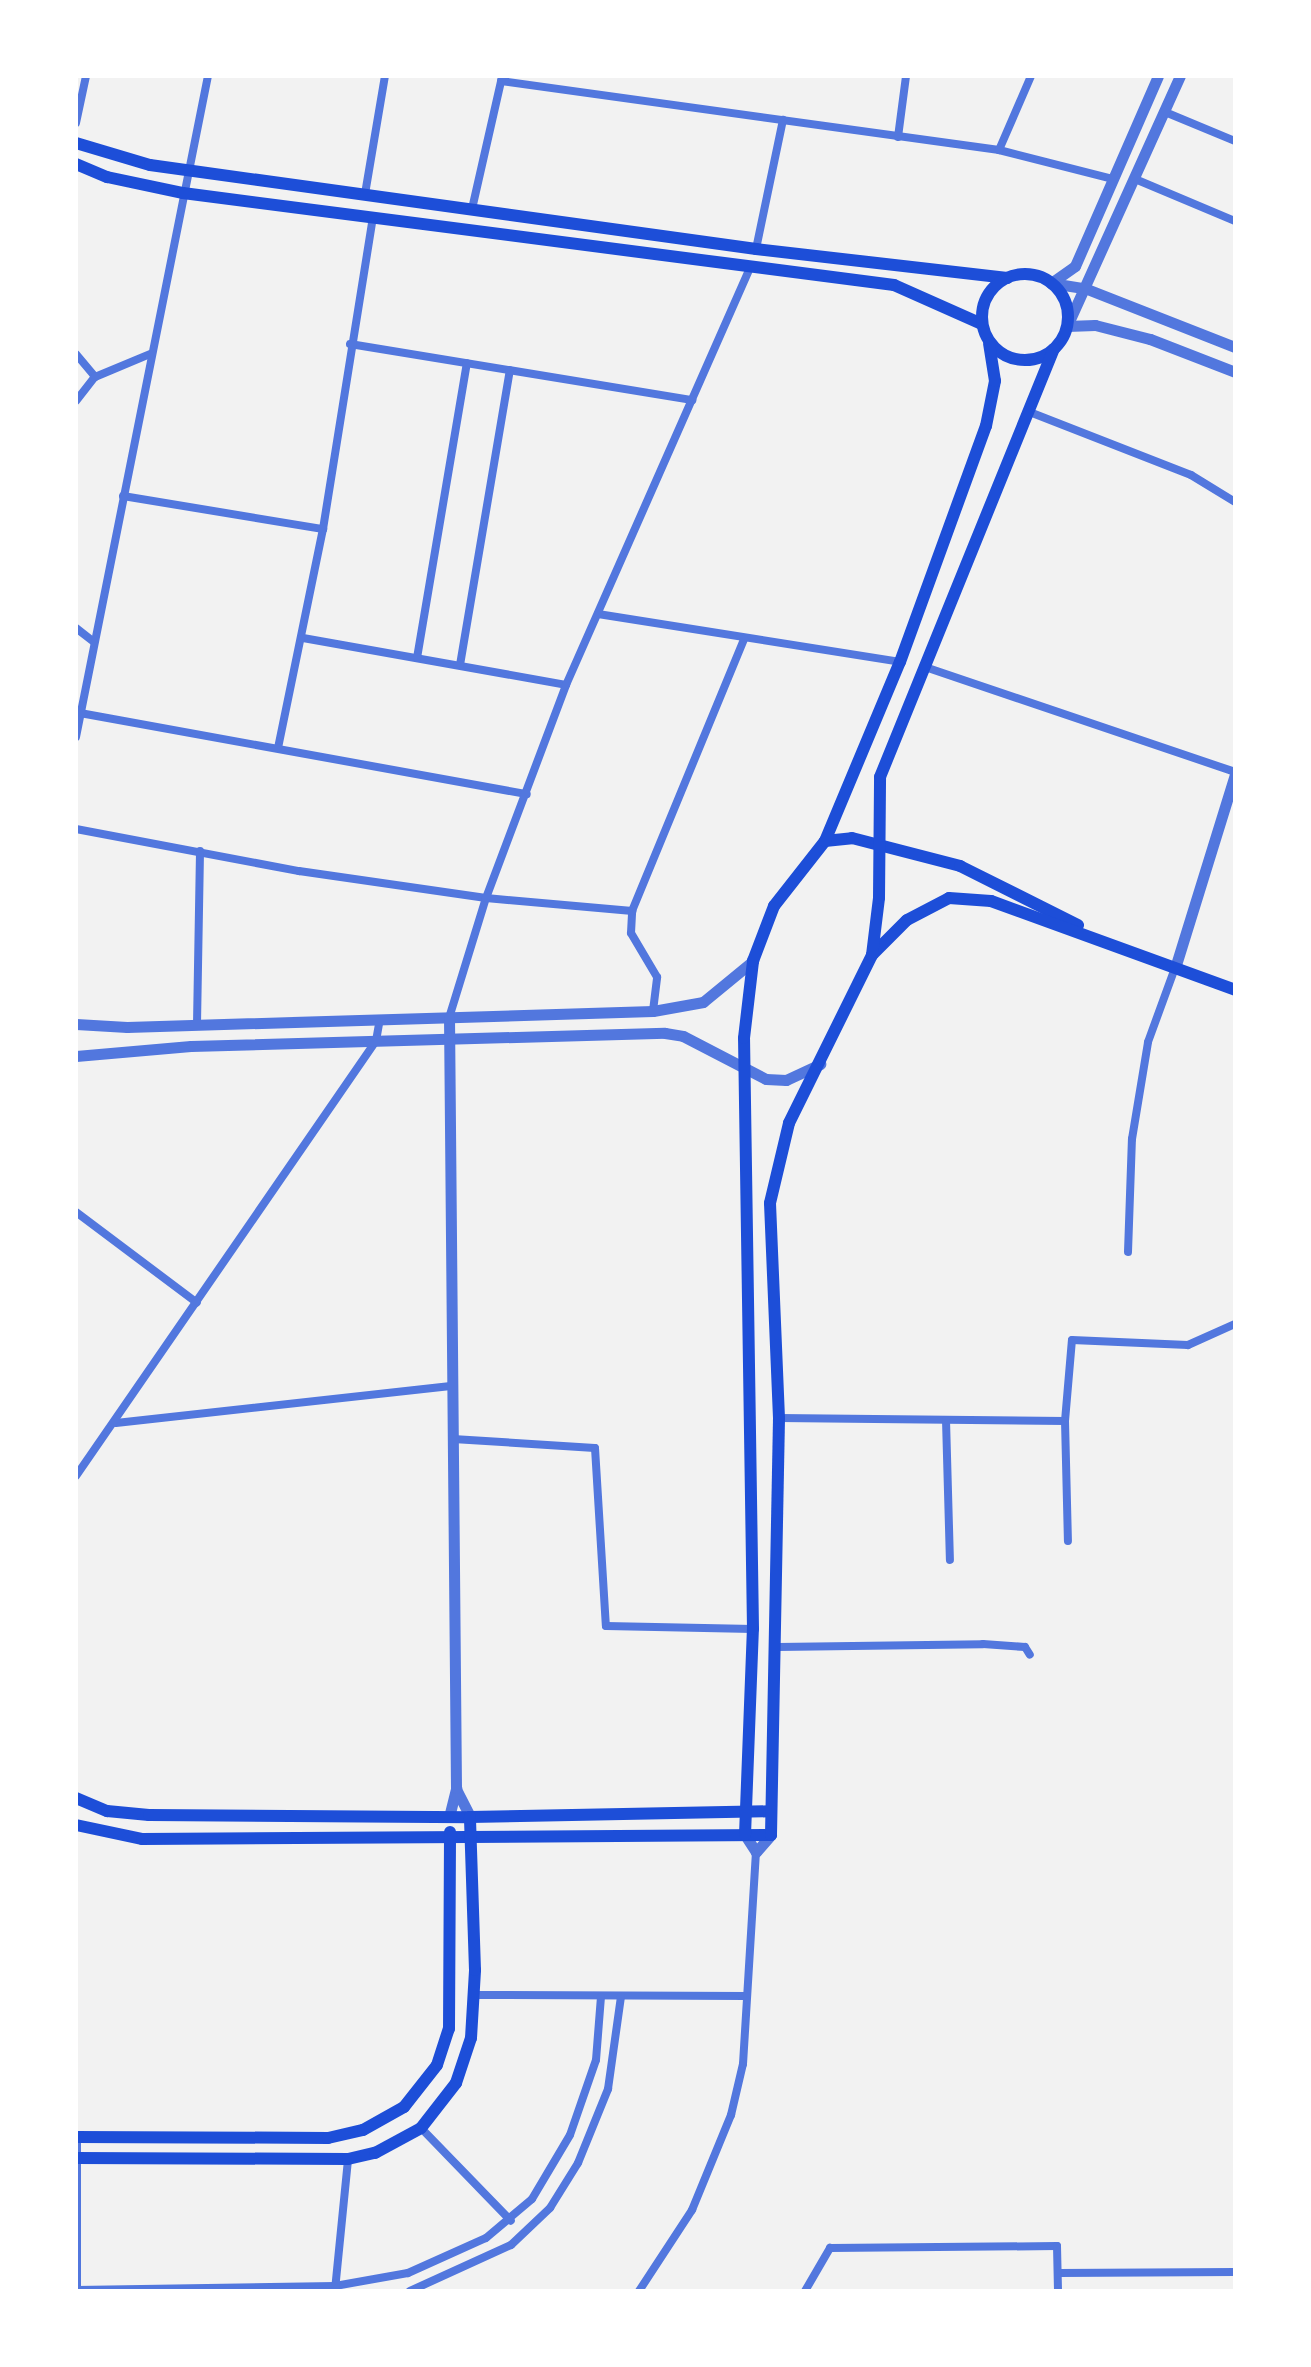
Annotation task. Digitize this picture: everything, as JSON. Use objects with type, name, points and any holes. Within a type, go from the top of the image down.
[{"type":"main road","points":[[76,143],[150,165],[756,249],[1007,278],[1029,274],[1051,283],[1065,302],[1067,326],[1027,411],[928,668],[880,777],[880,846],[872,955]]},
{"type":"main road","points":[[76,164],[107,177],[183,193],[894,285],[982,324]]},
{"type":"main road","points":[[745,1835],[753,1629],[745,1068],[753,961],[774,906],[825,841],[900,662],[986,426],[995,381],[989,343],[982,324],[986,297],[1007,278]]},
{"type":"main road","points":[[989,343],[1013,359],[1042,357],[1054,349]]},
{"type":"main road","points":[[825,841],[852,838],[960,866],[1116,947]]},
{"type":"main road","points":[[76,1825],[142,1839],[771,1835],[778,1647],[779,1418],[770,1203],[789,1123],[872,955],[907,920],[949,898],[991,901],[1235,990]]},
{"type":"main road","points":[[76,1798],[107,1811],[149,1815],[470,1817],[771,1811]]},
{"type":"main road","points":[[76,2137],[328,2138],[386,2121],[424,2087],[437,2065],[449,2029],[449,1817]]},
{"type":"main road","points":[[76,2158],[348,2159],[375,2153],[421,2128],[445,2101],[465,2063],[475,1995],[470,1817]]},
{"type":"main road","points":[[328,2138],[329,2159]]},
{"type":"street","points":[[76,123],[86,76]]},
{"type":"street","points":[[76,737],[150,354],[208,76]]},
{"type":"street","points":[[365,194],[385,76]]},
{"type":"street","points":[[898,137],[906,76]]},
{"type":"street","points":[[1021,98],[1024,76]]},
{"type":"street","points":[[999,150],[1031,76]]},
{"type":"street","points":[[1051,283],[1075,266],[1158,76]]},
{"type":"street","points":[[1067,326],[1087,289],[1180,76]]},
{"type":"street","points":[[472,209],[501,79],[999,150],[1113,179]]},
{"type":"street","points":[[1165,112],[1235,141]]},
{"type":"street","points":[[756,249],[783,120]]},
{"type":"street","points":[[1135,179],[1235,221]]},
{"type":"street","points":[[278,748],[323,529],[350,344],[373,218]]},
{"type":"street","points":[[449,1817],[456,1788],[449,1018],[486,898],[566,685],[750,267]]},
{"type":"street","points":[[1051,283],[1087,289],[1235,347]]},
{"type":"street","points":[[1067,326],[1095,325],[1150,339],[1235,372]]},
{"type":"street","points":[[350,344],[692,400]]},
{"type":"street","points":[[76,354],[95,377]]},
{"type":"street","points":[[76,401],[95,377],[150,354]]},
{"type":"street","points":[[417,658],[467,363]]},
{"type":"street","points":[[460,665],[510,370]]},
{"type":"street","points":[[1027,411],[1191,475],[1235,502]]},
{"type":"street","points":[[123,496],[323,529]]},
{"type":"street","points":[[598,614],[900,662]]},
{"type":"street","points":[[76,628],[94,642]]},
{"type":"street","points":[[303,638],[566,685]]},
{"type":"street","points":[[653,1011],[657,977],[631,933],[632,911],[744,639]]},
{"type":"street","points":[[928,668],[1235,773],[1175,968],[1148,1042],[1132,1139],[1128,1252]]},
{"type":"street","points":[[80,713],[527,794]]},
{"type":"street","points":[[76,829],[486,898],[632,911]]},
{"type":"street","points":[[197,1024],[200,851]]},
{"type":"street","points":[[76,1024],[197,1024],[653,1011],[703,1002],[753,961]]},
{"type":"street","points":[[76,1476],[116,1423],[376,1041],[380,1019]]},
{"type":"street","points":[[76,1056],[191,1046],[665,1033],[766,1079],[786,1080],[820,1063]]},
{"type":"street","points":[[76,1212],[197,1303]]},
{"type":"street","points":[[1068,1541],[1065,1421],[1072,1340],[1188,1345],[1235,1324]]},
{"type":"street","points":[[116,1423],[453,1386]]},
{"type":"street","points":[[779,1418],[1065,1421]]},
{"type":"street","points":[[946,1420],[950,1560]]},
{"type":"street","points":[[453,1439],[595,1448],[606,1626],[753,1629]]},
{"type":"street","points":[[778,1647],[983,1644],[1025,1647],[1030,1655]]},
{"type":"street","points":[[456,1788],[470,1817]]},
{"type":"street","points":[[639,2291],[692,2210],[714,2163],[743,2064],[756,1852],[745,1835]]},
{"type":"street","points":[[756,1852],[771,1835]]},
{"type":"street","points":[[475,1995],[746,1996]]},
{"type":"street","points":[[76,2137],[77,2290],[335,2289],[408,2273],[459,2253],[511,2221],[546,2180],[570,2135],[596,2060],[601,1997]]},
{"type":"street","points":[[410,2291],[511,2245],[550,2208],[578,2163],[608,2089],[621,1997]]},
{"type":"street","points":[[421,2128],[511,2221]]},
{"type":"street","points":[[335,2289],[348,2159]]},
{"type":"street","points":[[805,2291],[830,2248],[1057,2246],[1058,2291]]},
{"type":"street","points":[[1059,2273],[1235,2272]]}]
